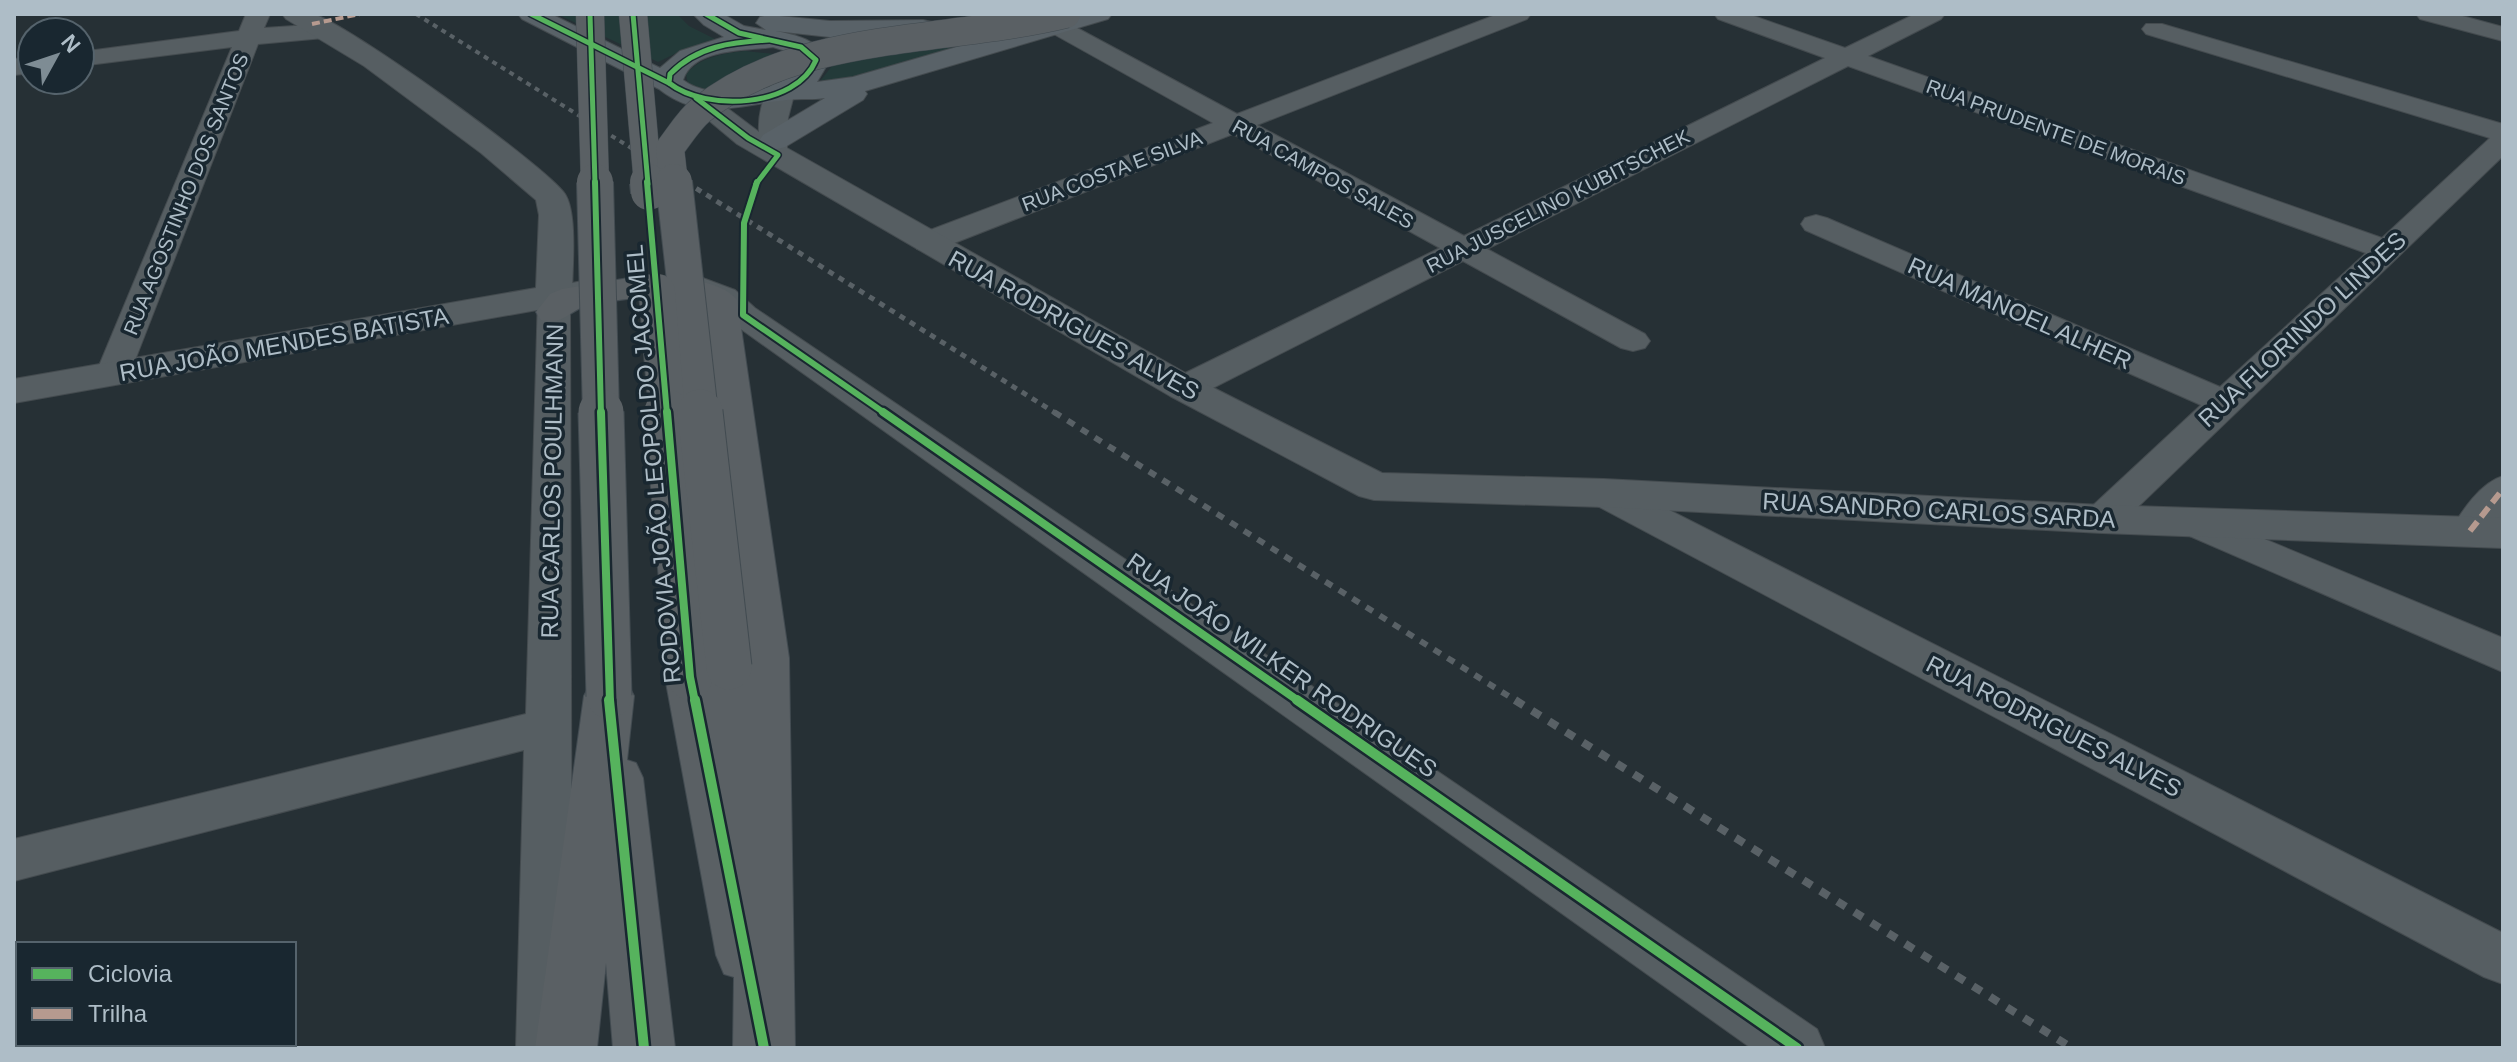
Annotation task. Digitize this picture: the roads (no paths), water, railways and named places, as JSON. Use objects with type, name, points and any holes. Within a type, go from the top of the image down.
[{"type":"highway","name":"RODOVIA JOÃO LEOPOLDO JACOMEL","points":[[590,14],[609,696],[644,1048]]},
{"type":"highway","name":"RODOVIA JOÃO LEOPOLDO JACOMEL","points":[[633,14],[710,672],[764,1048]]},
{"type":"highway","points":[[710,672],[670,148],[699,112],[719,96],[782,66],[860,47],[1062,20]]},
{"type":"highway","points":[[554,304],[575,297],[652,283],[691,289],[719,300],[765,658],[764,1048]]},
{"type":"highway","points":[[566,1048],[609,696]]},
{"type":"main road","points":[[531,14],[669,83],[683,95],[747,99],[781,91],[835,89],[892,76],[1062,20],[1099,14]]},
{"type":"main road","points":[[706,14],[737,33],[807,49],[816,60],[812,73],[781,91]]},
{"type":"main road","points":[[721,14],[766,23],[830,29],[923,28]]},
{"type":"main road","points":[[669,83],[670,74],[689,58],[725,45],[867,36],[1017,14]]},
{"type":"main road","points":[[776,150],[827,107],[892,76]]},
{"type":"street","name":"RUA CARLOS POULHMANN","points":[[295,14],[374,60],[445,111],[551,197],[555,215],[544,1048]]},
{"type":"street","name":"RUA COSTA E SILVA","points":[[928,242],[1519,14]]},
{"type":"street","name":"RUA PRUDENTE DE MORAIS","points":[[1726,14],[2386,250]]},
{"type":"street","name":"RUA JUSCELINO KUBITSCHEK","points":[[1184,388],[1933,14]]},
{"type":"street","points":[[2428,14],[2503,34]]},
{"type":"street","name":"RUA CAMPOS SALES","points":[[1062,20],[1233,124],[1633,341]]},
{"type":"street","points":[[96,56],[254,26],[324,31]]},
{"type":"street","name":"RUA AGOSTINHO DOS SANTOS","points":[[113,373],[254,26]]},
{"type":"street","points":[[2154,29],[2503,133]]},
{"type":"street","points":[[776,150],[773,118],[781,91]]},
{"type":"street","name":"RUA RODRIGUES ALVES","points":[[696,98],[740,133],[776,150],[928,242],[1184,388],[1374,486]]},
{"type":"street","name":"RUA FLORINDO LINDES","points":[[2102,519],[2503,141]]},
{"type":"street","name":"RUA MANOEL ALHER","points":[[1816,224],[2224,402]]},
{"type":"street","name":"RUA JOÃO WILKER RODRIGUES","points":[[554,304],[648,280],[677,281],[723,297],[743,315],[1797,1048]]},
{"type":"street","name":"RUA JOÃO MENDES BATISTA","points":[[14,391],[554,304]]},
{"type":"street","name":"RUA SANDRO CARLOS SARDA","points":[[1374,486],[1604,493],[2102,519],[2487,532]]},
{"type":"street","points":[[2487,532],[2503,489]]},
{"type":"street","name":"RUA RODRIGUES ALVES","points":[[1604,493],[2503,960]]},
{"type":"street","points":[[2192,522],[2503,656]]},
{"type":"street","points":[[14,860],[548,726]]},
{"type":"railway","points":[[416,14],[689,184]]},
{"type":"railway","points":[[686,182],[1057,414]]},
{"type":"railway","points":[[1054,412],[1518,702]]},
{"type":"railway","points":[[1515,700],[2072,1048]]}]
